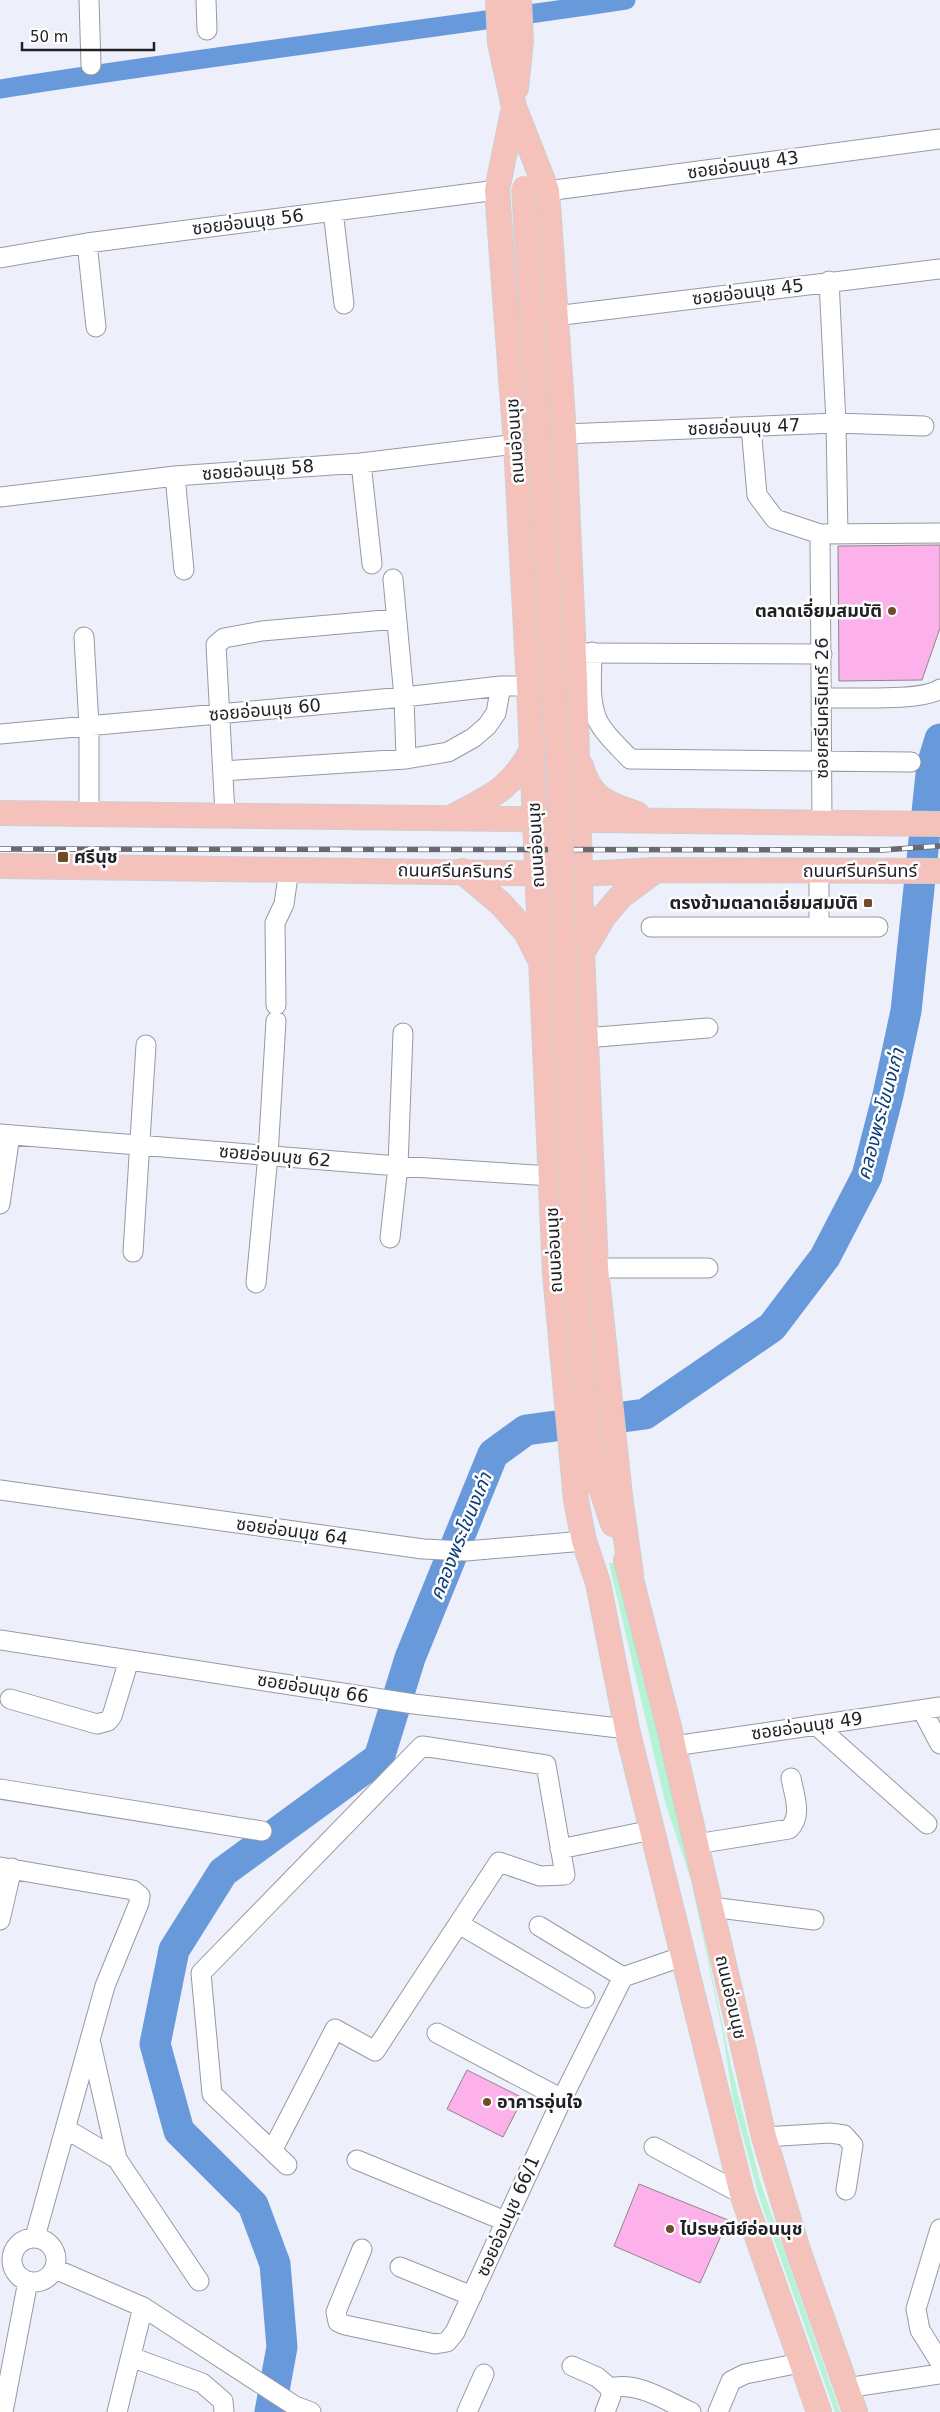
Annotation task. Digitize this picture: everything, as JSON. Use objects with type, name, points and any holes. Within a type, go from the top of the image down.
[{"type":"main road","name":"ถนนอ่อนนุช","points":[[498,0],[510,42],[514,107],[535,190],[555,316],[582,653],[575,680],[582,953],[596,1268],[601,1331],[631,1575]]},
{"type":"main road","name":"ถนนอ่อนนุช","points":[[510,42],[519,0]]},
{"type":"main road","name":"ถนนอ่อนนุช","points":[[514,107],[497,190],[516,444],[538,873],[550,1176],[560,1340],[576,1500],[584,1542],[598,1582],[627,1729],[742,2194],[819,2412]]},
{"type":"main road","name":"ถนนอ่อนนุช","points":[[535,190],[559,775],[569,1141],[576,1284],[593,1464],[598,1582]]},
{"type":"main road","points":[[529,686],[536,695],[547,699],[560,694],[575,680]]},
{"type":"main road","points":[[452,817],[496,794],[520,771],[532,750]]},
{"type":"main road","points":[[577,750],[585,781],[591,791],[620,808],[658,820]]},
{"type":"main road","points":[[0,813],[90,812],[940,824]]},
{"type":"main road","name":"ถนนศรีนครินทร์","points":[[0,866],[581,874],[656,870],[940,870]]},
{"type":"main road","points":[[582,953],[604,916],[621,896],[656,870]]},
{"type":"main road","points":[[462,871],[501,904],[526,932],[540,960]]},
{"type":"main road","points":[[543,1026],[550,1011],[562,1005],[573,1010],[585,1031]]},
{"type":"main road","name":"ถนนอ่อนนุช","points":[[593,1464],[631,1575],[674,1746],[764,2137],[797,2247],[855,2412]]},
{"type":"street","points":[[90,0],[91,65]]},
{"type":"street","points":[[206,0],[207,30]]},
{"type":"street","name":"ซอยอ่อนนุช 43","points":[[535,190],[940,139]]},
{"type":"street","name":"ซอยอ่อนนุช 56","points":[[0,258],[87,243],[497,190]]},
{"type":"street","points":[[333,211],[344,304]]},
{"type":"street","points":[[87,243],[96,327]]},
{"type":"street","name":"ซอยอ่อนนุช 45","points":[[555,316],[829,281],[940,269]]},
{"type":"street","name":"ซอยศรีนครินทร์ 26","points":[[822,822],[822,654],[836,423],[829,281]]},
{"type":"street","name":"ซอยอ่อนนุช 47","points":[[564,434],[836,423],[924,426]]},
{"type":"street","points":[[751,427],[757,495],[775,519],[829,534],[940,534]]},
{"type":"street","name":"ซอยอ่อนนุช 58","points":[[0,498],[176,476],[362,463],[516,444]]},
{"type":"street","points":[[362,463],[372,564]]},
{"type":"street","points":[[176,476],[184,570]]},
{"type":"street","points":[[393,579],[404,697],[406,759]]},
{"type":"street","points":[[225,814],[224,771],[218,714],[216,645],[224,638],[262,631],[396,620]]},
{"type":"street","points":[[84,637],[89,726],[90,812]]},
{"type":"street","points":[[822,654],[582,653],[596,717],[600,725],[630,759],[911,762]]},
{"type":"street","points":[[224,771],[406,759],[448,752],[473,738],[487,726],[496,713],[501,686]]},
{"type":"street","name":"ซอยอ่อนนุช 60","points":[[0,734],[404,697],[501,686],[529,686]]},
{"type":"street","points":[[822,698],[908,696],[930,694],[940,689]]},
{"type":"street","points":[[256,1283],[268,1156],[276,1013],[275,923],[284,904],[289,869]]},
{"type":"street","points":[[819,871],[819,926]]},
{"type":"street","points":[[650,927],[878,926]]},
{"type":"street","points":[[585,1031],[708,1028]]},
{"type":"street","points":[[390,1238],[398,1166],[404,1033]]},
{"type":"street","points":[[133,1252],[146,1045]]},
{"type":"street","points":[[0,1204],[5,1134]]},
{"type":"street","name":"ซอยอ่อนนุช 62","points":[[5,1134],[268,1156],[550,1176]]},
{"type":"street","points":[[596,1268],[708,1268]]},
{"type":"street","name":"ซอยอ่อนนุช 64","points":[[0,1490],[423,1549],[466,1552],[584,1542]]},
{"type":"street","name":"ซอยอ่อนนุช 66","points":[[0,1640],[414,1704],[627,1729]]},
{"type":"street","points":[[10,1699],[97,1724],[108,1721],[112,1716],[129,1660]]},
{"type":"street","points":[[931,1708],[940,1744]]},
{"type":"street","name":"ซอยอ่อนนุช 49","points":[[674,1746],[931,1708]]},
{"type":"street","points":[[816,1725],[927,1824]]},
{"type":"street","points":[[272,2151],[335,2029],[375,2051],[499,1862],[540,1876],[565,1875],[546,1765],[422,1746],[201,1973],[212,2094],[272,2151],[287,2165]]},
{"type":"street","points":[[696,1844],[789,1829],[796,1823],[798,1816],[791,1778]]},
{"type":"street","points":[[0,1789],[262,1832]]},
{"type":"street","points":[[560,1848],[652,1830]]},
{"type":"street","points":[[0,1920],[6,1867],[133,1890],[140,1896],[139,1903],[106,1986],[36,2237]]},
{"type":"street","points":[[711,1907],[814,1920]]},
{"type":"street","points":[[458,1924],[585,1998]]},
{"type":"street","points":[[539,1926],[623,1977],[684,1956]]},
{"type":"street","name":"ซอยอ่อนนุช 66/1","points":[[362,2249],[336,2312],[338,2322],[435,2344],[447,2342],[455,2332],[562,2099],[623,1977]]},
{"type":"street","points":[[437,2033],[562,2099]]},
{"type":"street","points":[[90,2041],[117,2159],[200,2281]]},
{"type":"street","points":[[66,2129],[117,2159]]},
{"type":"street","points":[[764,2137],[830,2133],[844,2135],[853,2145],[846,2190]]},
{"type":"street","points":[[654,2147],[742,2194]]},
{"type":"street","points":[[357,2160],[505,2221]]},
{"type":"street","points":[[940,2229],[916,2309],[920,2330],[940,2362]]},
{"type":"street","points":[[36,2237],[46,2240],[54,2248],[57,2258],[55,2269],[48,2277],[39,2282],[28,2281],[19,2276],[6,2255],[25,2240],[36,2237]]},
{"type":"street","points":[[400,2267],[472,2296]]},
{"type":"street","points":[[55,2269],[144,2307],[303,2409]]},
{"type":"street","points":[[3,2412],[28,2281]]},
{"type":"street","points":[[117,2412],[144,2307]]},
{"type":"street","points":[[131,2357],[202,2383],[223,2401],[224,2412]]},
{"type":"street","points":[[718,2412],[731,2381],[745,2374],[800,2362]]},
{"type":"street","points":[[572,2366],[597,2377],[610,2388],[611,2396],[605,2412]]},
{"type":"street","points":[[467,2412],[484,2374]]},
{"type":"street","points":[[846,2388],[940,2374]]},
{"type":"street","points":[[610,2388],[621,2385],[635,2386],[691,2412]]},
{"type":"green space","points":[[609,1563],[614,1563],[676,1804],[732,2070],[759,2178],[840,2412],[835,2412],[760,2200],[733,2100],[722,2029],[691,1880],[665,1802]]},
{"type":"building","points":[[940,545],[940,628],[922,680],[839,681],[838,546]]},
{"type":"building","points":[[467,2070],[523,2098],[503,2137],[447,2109]]},
{"type":"building","points":[[639,2184],[728,2220],[700,2283],[614,2246]]},
{"type":"waterway","points":[[0,89],[626,0]]},
{"type":"waterway","name":"คลองพระโขนงเก่า","points":[[270,2412],[282,2347],[275,2264],[253,2205],[179,2131],[155,2044],[174,1950],[223,1872],[379,1758],[410,1658],[493,1454],[526,1430],[645,1414],[772,1327],[825,1257],[867,1176],[888,1095],[906,1011],[932,765],[940,739]]},
{"type":"railway","points":[[0,849],[882,850],[940,846]]},
{"type":"place","name":"ตลาดเอี่ยมสมบัติ","points":[[892,611]]},
{"type":"place","name":"ศรีนุช","points":[[63,857]]},
{"type":"place","name":"ตรงข้ามตลาดเอี่ยมสมบัติ","points":[[868,903]]},
{"type":"place","name":"อาคารอุ่นใจ","points":[[487,2102]]},
{"type":"place","name":"ไปรษณีย์อ่อนนุช","points":[[670,2229]]}]
